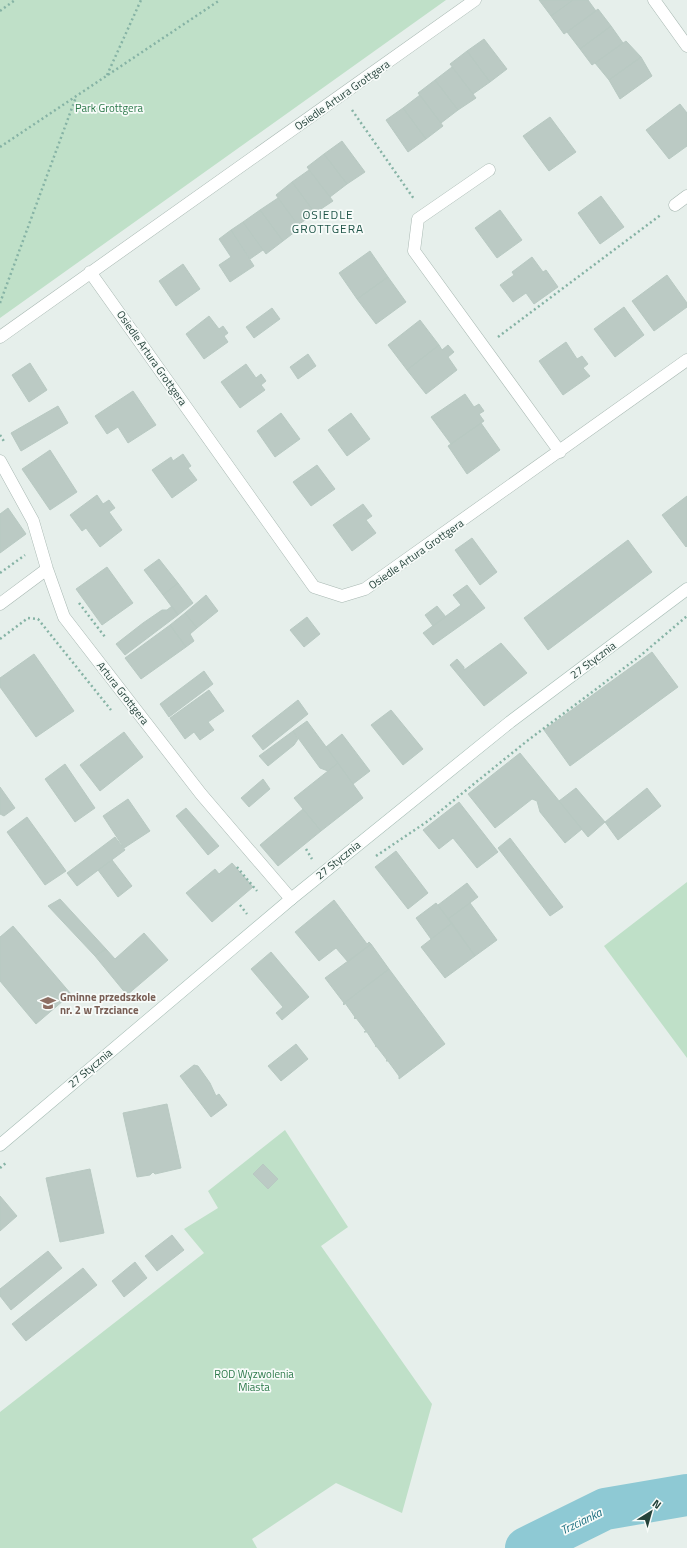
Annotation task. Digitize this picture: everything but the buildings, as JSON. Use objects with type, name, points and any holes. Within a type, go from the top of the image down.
[{"type":"street","name":"Osiedle Artura Grottgera","points":[[0,337],[475,0]]},
{"type":"street","points":[[654,0],[687,46]]},
{"type":"street","points":[[489,170],[418,219],[414,251],[560,452]]},
{"type":"street","points":[[675,205],[687,196]]},
{"type":"street","name":"Osiedle Artura Grottgera","points":[[90,272],[314,587],[342,596],[365,589],[560,452],[687,360]]},
{"type":"street","name":"Artura Grottgera","points":[[0,461],[33,521],[47,569],[64,617],[201,794],[291,899]]},
{"type":"street","points":[[0,604],[47,569]]},
{"type":"street","name":"27 Stycznia","points":[[0,1145],[291,899],[510,722],[687,589]]},
{"type":"path","points":[[0,11],[15,0]]},
{"type":"path","points":[[107,76],[141,0]]},
{"type":"path","points":[[0,147],[220,0]]},
{"type":"path","points":[[341,95],[424,214]]},
{"type":"path","points":[[0,303],[76,96]]},
{"type":"path","points":[[485,347],[675,205]]},
{"type":"path","points":[[0,435],[8,449]]},
{"type":"path","points":[[79,602],[107,640]]},
{"type":"path","points":[[370,860],[428,821],[527,741],[640,656],[687,616]]},
{"type":"path","points":[[0,639],[28,618],[38,619],[112,712]]},
{"type":"path","points":[[237,866],[257,891]]},
{"type":"path","points":[[0,1168],[12,1158]]},
{"type":"green space","name":"Park Grottgera","points":[[0,0],[446,0],[0,318]]},
{"type":"green space","points":[[687,882],[687,1058],[604,946]]},
{"type":"green space","name":"ROD Wyzwolenia Miasta","points":[[285,1130],[348,1227],[321,1246],[432,1404],[402,1513],[336,1483],[252,1539],[257,1548],[0,1548],[0,1412],[204,1253],[184,1229],[218,1208],[208,1191]]},
{"type":"waterway","name":"Trzcianka","points":[[526,1548],[605,1509],[687,1495]]},
{"type":"place","name":"Gminne przedszkole nr. 2 w Trzciance","points":[[48,1003]]},
{"type":"district","name":"OSIEDLE GROTTGERA","points":[[328,221]]}]
